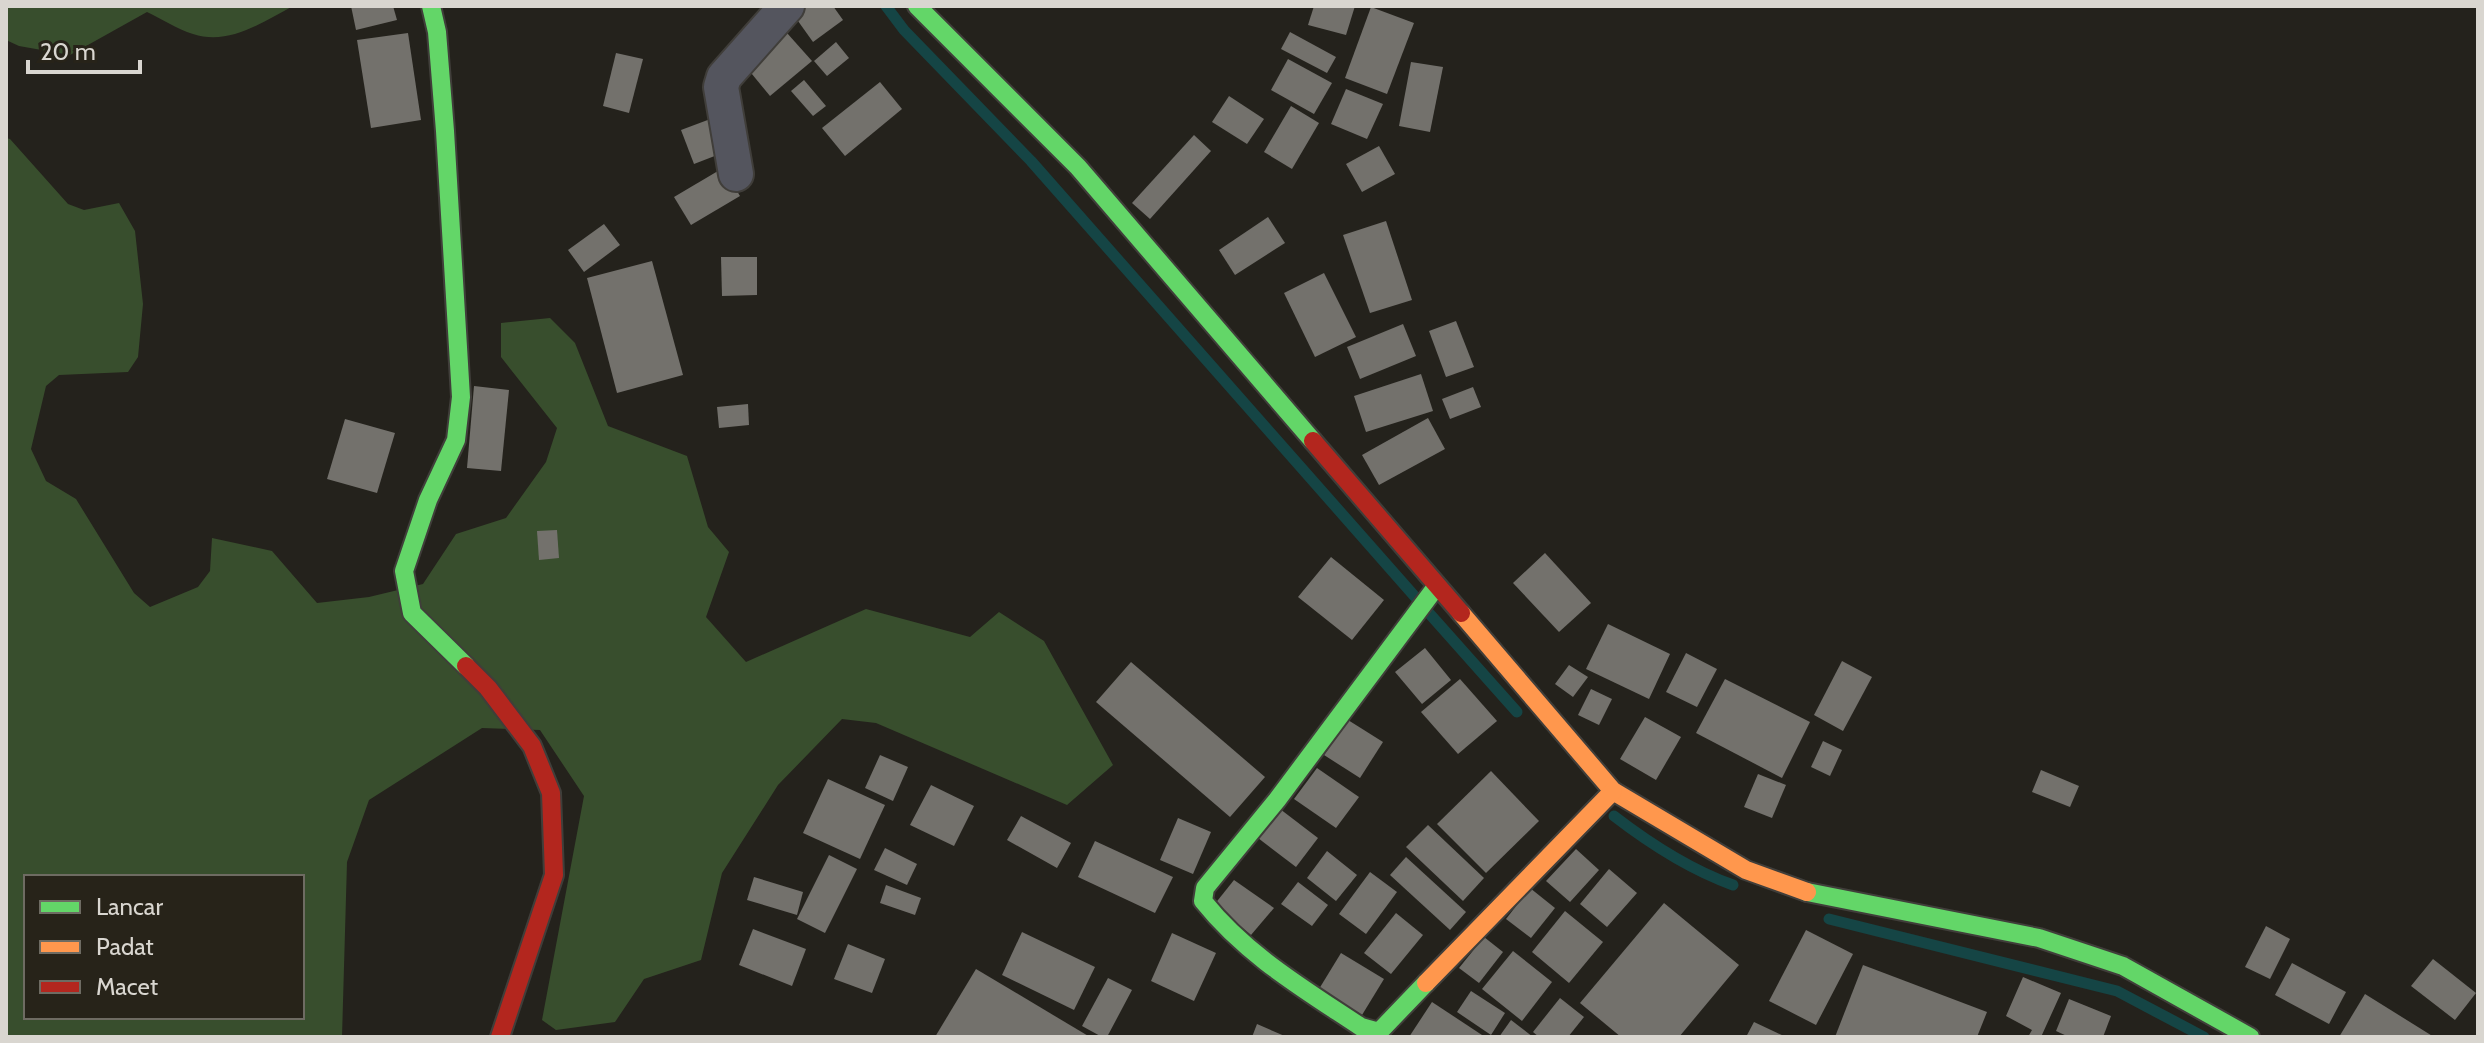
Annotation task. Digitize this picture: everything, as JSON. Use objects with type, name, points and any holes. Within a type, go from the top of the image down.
[{"type":"street","points":[[431,6],[437,32],[445,131],[461,397],[456,440],[428,500],[404,571],[412,613],[488,688],[532,746],[551,793],[554,875],[500,1037]]},
{"type":"street","points":[[736,174],[721,87],[724,77],[787,6]]},
{"type":"street","points":[[917,6],[1078,167],[1431,593],[1608,795],[1746,870],[1817,896],[2053,943],[2123,966],[2250,1037]]},
{"type":"street","points":[[1431,593],[1277,800],[1205,888],[1203,901],[1217,921],[1265,960],[1361,1027],[1383,1035],[1608,795]]},
{"type":"green space","points":[[6,6],[293,6],[258,25],[220,37],[193,34],[147,12],[70,55],[19,46],[6,40]]},
{"type":"green space","points":[[6,138],[68,204],[84,210],[119,203],[135,231],[143,304],[138,357],[128,372],[59,375],[46,386],[31,449],[46,481],[76,499],[134,593],[150,607],[198,587],[210,571],[212,538],[272,551],[317,603],[369,597],[423,584],[456,534],[506,518],[546,462],[557,428],[501,357],[501,323],[550,318],[575,343],[608,426],[687,456],[708,527],[729,552],[706,617],[746,662],[866,609],[970,637],[999,612],[1044,641],[1113,765],[1067,805],[876,723],[842,719],[778,785],[722,873],[701,960],[644,979],[615,1022],[556,1030],[542,1020],[584,796],[540,730],[482,728],[369,800],[347,862],[342,1037],[6,1037]]},
{"type":"building","points":[[351,6],[393,6],[397,20],[356,30]]},
{"type":"building","points":[[805,6],[833,6],[843,20],[813,42],[793,14]]},
{"type":"building","points":[[1314,6],[1355,6],[1346,35],[1308,25]]},
{"type":"building","points":[[1371,7],[1414,23],[1387,94],[1345,78]]},
{"type":"building","points":[[1290,32],[1336,57],[1327,73],[1281,49]]},
{"type":"building","points":[[408,33],[421,120],[371,128],[357,40]]},
{"type":"building","points":[[787,33],[812,61],[770,96],[747,68]]},
{"type":"building","points":[[836,42],[849,58],[827,76],[814,61]]},
{"type":"building","points":[[616,53],[643,59],[629,113],[603,106]]},
{"type":"building","points":[[1288,59],[1332,83],[1314,114],[1271,90]]},
{"type":"building","points":[[1411,62],[1443,67],[1430,132],[1399,126]]},
{"type":"building","points":[[804,80],[826,106],[813,116],[791,91]]},
{"type":"building","points":[[880,82],[902,109],[845,156],[822,128]]},
{"type":"building","points":[[1346,89],[1383,104],[1367,139],[1331,124]]},
{"type":"building","points":[[1229,96],[1264,119],[1247,144],[1212,122]]},
{"type":"building","points":[[1291,106],[1319,123],[1292,169],[1264,152]]},
{"type":"building","points":[[713,118],[725,152],[694,164],[681,130]]},
{"type":"building","points":[[1194,135],[1211,151],[1150,219],[1132,203]]},
{"type":"building","points":[[1379,146],[1395,174],[1362,192],[1346,164]]},
{"type":"building","points":[[723,168],[740,196],[691,225],[674,197]]},
{"type":"building","points":[[1268,217],[1285,243],[1235,275],[1219,250]]},
{"type":"building","points":[[1386,221],[1412,300],[1370,313],[1343,235]]},
{"type":"building","points":[[604,224],[620,245],[584,272],[568,250]]},
{"type":"building","points":[[721,257],[757,257],[757,295],[722,296]]},
{"type":"building","points":[[652,261],[683,375],[617,393],[587,278]]},
{"type":"building","points":[[1324,273],[1356,337],[1315,357],[1284,293]]},
{"type":"building","points":[[1456,321],[1474,367],[1446,377],[1429,331]]},
{"type":"building","points":[[1403,324],[1416,356],[1360,379],[1347,347]]},
{"type":"building","points":[[1421,374],[1433,411],[1366,432],[1354,396]]},
{"type":"building","points":[[474,386],[509,390],[501,471],[467,468]]},
{"type":"building","points":[[1473,387],[1481,407],[1450,419],[1442,399]]},
{"type":"building","points":[[748,404],[749,425],[719,428],[717,407]]},
{"type":"building","points":[[1428,418],[1445,449],[1379,485],[1362,455]]},
{"type":"building","points":[[345,419],[395,433],[377,493],[327,479]]},
{"type":"building","points":[[557,530],[559,558],[539,560],[537,531]]},
{"type":"building","points":[[1545,553],[1591,603],[1559,632],[1513,583]]},
{"type":"building","points":[[1331,557],[1384,600],[1352,640],[1298,597]]},
{"type":"building","points":[[1608,624],[1670,654],[1649,699],[1586,669]]},
{"type":"building","points":[[1425,648],[1451,680],[1422,704],[1395,672]]},
{"type":"building","points":[[1686,653],[1717,669],[1697,707],[1666,692]]},
{"type":"building","points":[[1842,661],[1872,677],[1843,731],[1814,715]]},
{"type":"building","points":[[1131,662],[1265,777],[1230,817],[1096,702]]},
{"type":"building","points":[[1569,665],[1588,677],[1573,697],[1555,684]]},
{"type":"building","points":[[1460,679],[1497,721],[1458,754],[1421,712]]},
{"type":"building","points":[[1725,679],[1810,722],[1782,778],[1696,733]]},
{"type":"building","points":[[1591,689],[1612,699],[1599,725],[1578,715]]},
{"type":"building","points":[[1645,717],[1681,737],[1656,780],[1620,759]]},
{"type":"building","points":[[1348,720],[1383,742],[1360,778],[1324,755]]},
{"type":"building","points":[[1823,741],[1842,750],[1830,776],[1811,767]]},
{"type":"building","points":[[880,755],[908,767],[893,801],[865,788]]},
{"type":"building","points":[[1317,768],[1359,797],[1336,828],[1294,799]]},
{"type":"building","points":[[2041,770],[2079,786],[2070,807],[2032,792]]},
{"type":"building","points":[[1491,771],[1539,821],[1486,873],[1437,824]]},
{"type":"building","points":[[1758,774],[1786,785],[1772,818],[1744,807]]},
{"type":"building","points":[[828,779],[885,805],[860,859],[803,833]]},
{"type":"building","points":[[931,785],[974,806],[954,846],[910,825]]},
{"type":"building","points":[[1280,809],[1318,838],[1296,867],[1258,838]]},
{"type":"building","points":[[1021,816],[1071,843],[1057,868],[1007,840]]},
{"type":"building","points":[[1178,818],[1211,832],[1193,874],[1160,860]]},
{"type":"building","points":[[1428,825],[1484,878],[1463,901],[1406,847]]},
{"type":"building","points":[[1095,841],[1173,877],[1155,913],[1078,877]]},
{"type":"building","points":[[885,848],[917,864],[907,885],[874,870]]},
{"type":"building","points":[[1576,849],[1599,870],[1570,902],[1546,881]]},
{"type":"building","points":[[1327,851],[1357,875],[1336,901],[1307,878]]},
{"type":"building","points":[[829,855],[857,869],[825,933],[797,919]]},
{"type":"building","points":[[1406,857],[1466,912],[1450,930],[1390,875]]},
{"type":"building","points":[[1609,869],[1637,893],[1607,927],[1580,904]]},
{"type":"building","points":[[1370,872],[1397,892],[1366,934],[1339,914]]},
{"type":"building","points":[[754,877],[803,892],[797,915],[747,900]]},
{"type":"building","points":[[1234,880],[1274,908],[1251,935],[1214,905]]},
{"type":"building","points":[[1298,882],[1328,905],[1312,926],[1281,904]]},
{"type":"building","points":[[886,885],[921,898],[915,915],[880,903]]},
{"type":"building","points":[[1530,888],[1555,908],[1531,938],[1506,919]]},
{"type":"building","points":[[1664,903],[1739,965],[1679,1037],[1621,1037],[1580,1003]]},
{"type":"building","points":[[1565,911],[1603,942],[1569,983],[1532,952]]},
{"type":"building","points":[[1396,913],[1423,935],[1391,974],[1364,953]]},
{"type":"building","points":[[2266,926],[2290,939],[2270,979],[2245,967]]},
{"type":"building","points":[[753,929],[806,949],[792,986],[739,965]]},
{"type":"building","points":[[1806,930],[1853,954],[1816,1025],[1769,1001]]},
{"type":"building","points":[[1022,932],[1095,967],[1074,1010],[1002,975]]},
{"type":"building","points":[[1172,933],[1216,953],[1194,1001],[1151,981]]},
{"type":"building","points":[[1484,937],[1503,952],[1479,983],[1459,968]]},
{"type":"building","points":[[848,944],[885,959],[872,993],[834,979]]},
{"type":"building","points":[[1513,951],[1552,982],[1522,1021],[1482,989]]},
{"type":"building","points":[[1341,953],[1384,979],[1362,1015],[1319,989]]},
{"type":"building","points":[[2433,959],[2476,993],[2455,1020],[2411,986]]},
{"type":"building","points":[[2292,963],[2346,992],[2329,1024],[2275,995]]},
{"type":"building","points":[[1863,965],[1987,1012],[1977,1037],[1835,1037]]},
{"type":"building","points":[[976,969],[1090,1037],[935,1037]]},
{"type":"building","points":[[2023,977],[2061,993],[2041,1037],[2028,1037],[2032,1030],[2006,1016]]},
{"type":"building","points":[[1108,978],[1132,990],[1107,1037],[1102,1037],[1082,1026]]},
{"type":"building","points":[[1471,991],[1505,1013],[1491,1035],[1457,1012]]},
{"type":"building","points":[[2365,994],[2434,1037],[2339,1037]]},
{"type":"building","points":[[1560,998],[1584,1017],[1568,1037],[1539,1037],[1533,1032]]},
{"type":"building","points":[[2069,999],[2111,1016],[2103,1037],[2069,1037],[2056,1031]]},
{"type":"building","points":[[1432,1002],[1482,1035],[1409,1037]]},
{"type":"building","points":[[1511,1020],[1533,1037],[1499,1037]]},
{"type":"building","points":[[1754,1022],[1786,1037],[1746,1037]]},
{"type":"building","points":[[1257,1024],[1287,1037],[1252,1037]]},
{"type":"waterway","points":[[886,6],[904,30],[1031,161],[1417,599]]},
{"type":"waterway","points":[[1428,612],[1517,712]]},
{"type":"waterway","points":[[1614,816],[1671,855],[1733,885]]},
{"type":"waterway","points":[[1829,919],[2117,991],[2204,1037]]},
{"type":"traffic: fast","points":[[431,6],[437,32],[445,131],[461,397],[456,440],[428,500],[404,571],[412,613],[466,666]]},
{"type":"traffic: fast","points":[[917,6],[1078,167],[1313,441]]},
{"type":"traffic: fast","points":[[1426,983],[1379,1032],[1361,1027],[1257,955],[1203,901],[1205,888],[1277,800],[1436,587]]},
{"type":"traffic: fast","points":[[1807,892],[2039,938],[2123,966],[2250,1037]]},
{"type":"traffic: slow","points":[[1461,613],[1613,791],[1746,870],[1807,892]]},
{"type":"traffic: slow","points":[[1426,983],[1613,791]]},
{"type":"traffic: jam","points":[[1313,441],[1461,613]]},
{"type":"traffic: jam","points":[[466,666],[488,688],[532,746],[551,793],[554,875],[500,1037]]}]
